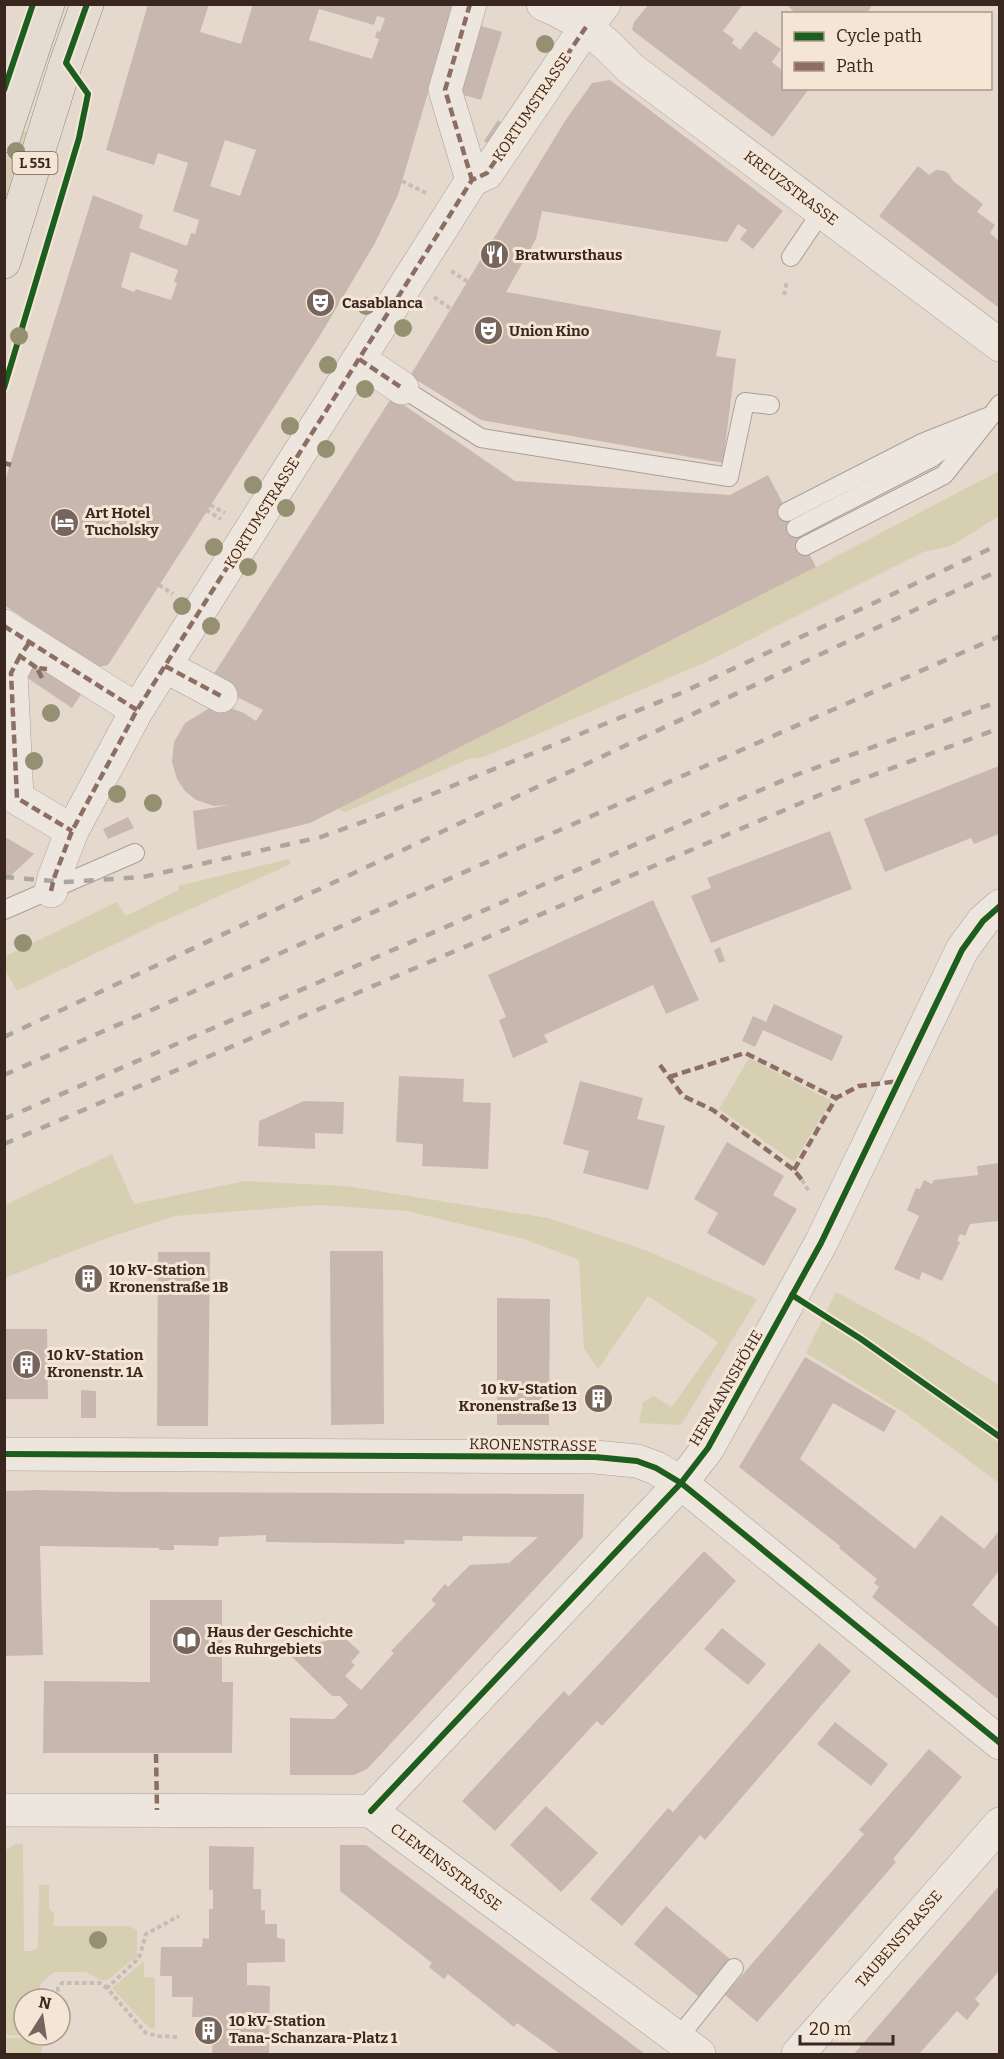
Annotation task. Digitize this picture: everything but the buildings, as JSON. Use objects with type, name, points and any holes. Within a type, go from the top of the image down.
[{"type":"main road","name":"L 551","points":[[4,136],[48,4]]},
{"type":"main road","name":"L 551","points":[[4,262],[66,63],[87,4]]},
{"type":"street","points":[[470,4],[445,90],[472,180]]},
{"type":"street","name":"KREUZSTRASSE","points":[[543,4],[570,16],[595,16],[602,39],[630,68],[999,345]]},
{"type":"street","name":"KORTUMSTRASSE","points":[[51,891],[72,831],[137,710],[472,180],[487,174],[595,16]]},
{"type":"street","points":[[359,359],[402,388]]},
{"type":"street","points":[[72,831],[17,798],[11,673],[30,657],[137,710]]},
{"type":"street","points":[[165,666],[221,696]]},
{"type":"street","name":"HERMANNSHÖHE","points":[[371,1811],[681,1483],[708,1448],[820,1244],[962,950],[983,921],[999,906]]},
{"type":"street","name":"KRONENSTRASSE","points":[[4,1454],[595,1457],[637,1461],[656,1468],[681,1483],[999,1743]]},
{"type":"street","points":[[4,1810],[371,1811]]},
{"type":"street","name":"CLEMENSSTRASSE","points":[[371,1811],[688,2047]]},
{"type":"street","name":"TAUBENSTRASSE","points":[[798,2055],[999,1824]]},
{"type":"lane","points":[[791,257],[822,211]]},
{"type":"lane","points":[[402,388],[481,438],[729,477],[745,402],[770,405]]},
{"type":"lane","points":[[792,520],[928,450],[996,410]]},
{"type":"lane","points":[[804,546],[944,475],[996,410]]},
{"type":"lane","points":[[4,910],[135,853]]},
{"type":"lane","points":[[688,2047],[734,1968]]},
{"type":"path","points":[[460,277],[468,282]]},
{"type":"path","points":[[446,305],[451,309]]},
{"type":"path","points":[[107,1988],[140,1958],[146,1934],[179,1916]]},
{"type":"path","points":[[59,1987],[62,1983],[99,1983],[107,1988],[146,2033],[177,2037]]},
{"type":"shaded area","points":[[15,128],[28,132],[5,208],[5,163]]},
{"type":"shaded area","points":[[999,471],[999,516],[951,546],[923,552],[706,662],[484,757],[469,759],[345,812],[337,809],[816,567]]},
{"type":"shaded area","points":[[289,859],[291,864],[159,923],[17,991],[5,970],[6,956],[117,902],[126,916],[179,890],[178,886]]},
{"type":"shaded area","points":[[749,1058],[831,1101],[794,1162],[719,1109]]},
{"type":"shaded area","points":[[112,1154],[134,1204],[245,1181],[346,1186],[548,1218],[648,1251],[757,1299],[681,1425],[639,1423],[643,1402],[654,1396],[672,1407],[718,1342],[648,1296],[598,1369],[584,1349],[579,1260],[524,1239],[407,1211],[319,1205],[175,1216],[101,1240],[5,1278],[5,1205]]},
{"type":"shaded area","points":[[836,1292],[920,1337],[999,1385],[999,1483],[906,1414],[806,1353]]},
{"type":"shaded area","points":[[16,1844],[23,1844],[24,1951],[32,1951],[38,1947],[39,1885],[49,1885],[49,1909],[54,1913],[53,1926],[128,1926],[137,1930],[137,1956],[108,1980],[100,1980],[86,1972],[54,1972],[40,1984],[40,1987],[12,1987],[12,2035],[5,2035],[5,1850]]},
{"type":"shaded area","points":[[144,1961],[144,1977],[155,1978],[155,2029],[149,2028],[112,1988]]},
{"type":"shaded area","points":[[5,2038],[12,2038],[12,2047],[42,2047],[42,2054],[5,2054]]},
{"type":"railway","points":[[4,877],[66,882],[143,877],[321,837],[371,819],[681,693],[1000,544]]},
{"type":"railway","points":[[4,1037],[1000,570]]},
{"type":"railway","points":[[4,1075],[1000,636]]},
{"type":"railway","points":[[4,1119],[793,776],[1000,701]]},
{"type":"railway","points":[[4,1144],[822,794],[1000,728]]},
{"type":"marked path","points":[[470,4],[445,90],[472,180]]},
{"type":"marked path","points":[[51,891],[72,831],[137,710],[472,180],[487,173],[586,27]]},
{"type":"marked path","points":[[359,359],[402,388]]},
{"type":"marked path","points":[[4,463],[11,465]]},
{"type":"marked path","points":[[4,626],[137,710]]},
{"type":"marked path","points":[[29,643],[20,656],[37,668]]},
{"type":"marked path","points":[[20,656],[11,673],[17,798],[72,831]]},
{"type":"marked path","points":[[165,666],[221,696]]},
{"type":"marked path","points":[[42,678],[37,668],[47,669]]},
{"type":"marked path","points":[[669,1077],[745,1053],[836,1098]]},
{"type":"marked path","points":[[660,1065],[683,1096],[713,1110],[794,1170],[802,1180]]},
{"type":"marked path","points":[[794,1170],[836,1098],[859,1086],[900,1081]]},
{"type":"marked path","points":[[156,1754],[157,1810]]},
{"type":"cycle path","points":[[4,90],[33,4]]},
{"type":"cycle path","points":[[4,388],[79,138],[88,94],[66,63],[87,4]]},
{"type":"cycle path","points":[[371,1811],[681,1483],[708,1448],[821,1243],[962,950],[983,921],[1000,906]]},
{"type":"cycle path","points":[[792,1295],[861,1339],[1000,1437]]},
{"type":"cycle path","points":[[4,1454],[595,1457],[637,1461],[656,1468],[681,1483],[1000,1743]]},
{"type":"place","name":"Bratwursthaus","points":[[494,255]]},
{"type":"place","name":"Casablanca","points":[[321,303]]},
{"type":"place","name":"Union Kino","points":[[488,331]]},
{"type":"place","name":"Art Hotel Tucholsky","points":[[64,522]]},
{"type":"place","name":"10 kV-Station Kronenstraße 1B","points":[[88,1279]]},
{"type":"place","name":"10 kV-Station Kronenstr. 1A","points":[[26,1364]]},
{"type":"place","name":"10 kV-Station Kronenstraße 13","points":[[598,1398]]},
{"type":"place","name":"Haus der Geschichte des Ruhrgebiets","points":[[186,1641]]},
{"type":"place","name":"10 kV-Station Tana-Schanzara-Platz 1","points":[[208,2030]]}]
